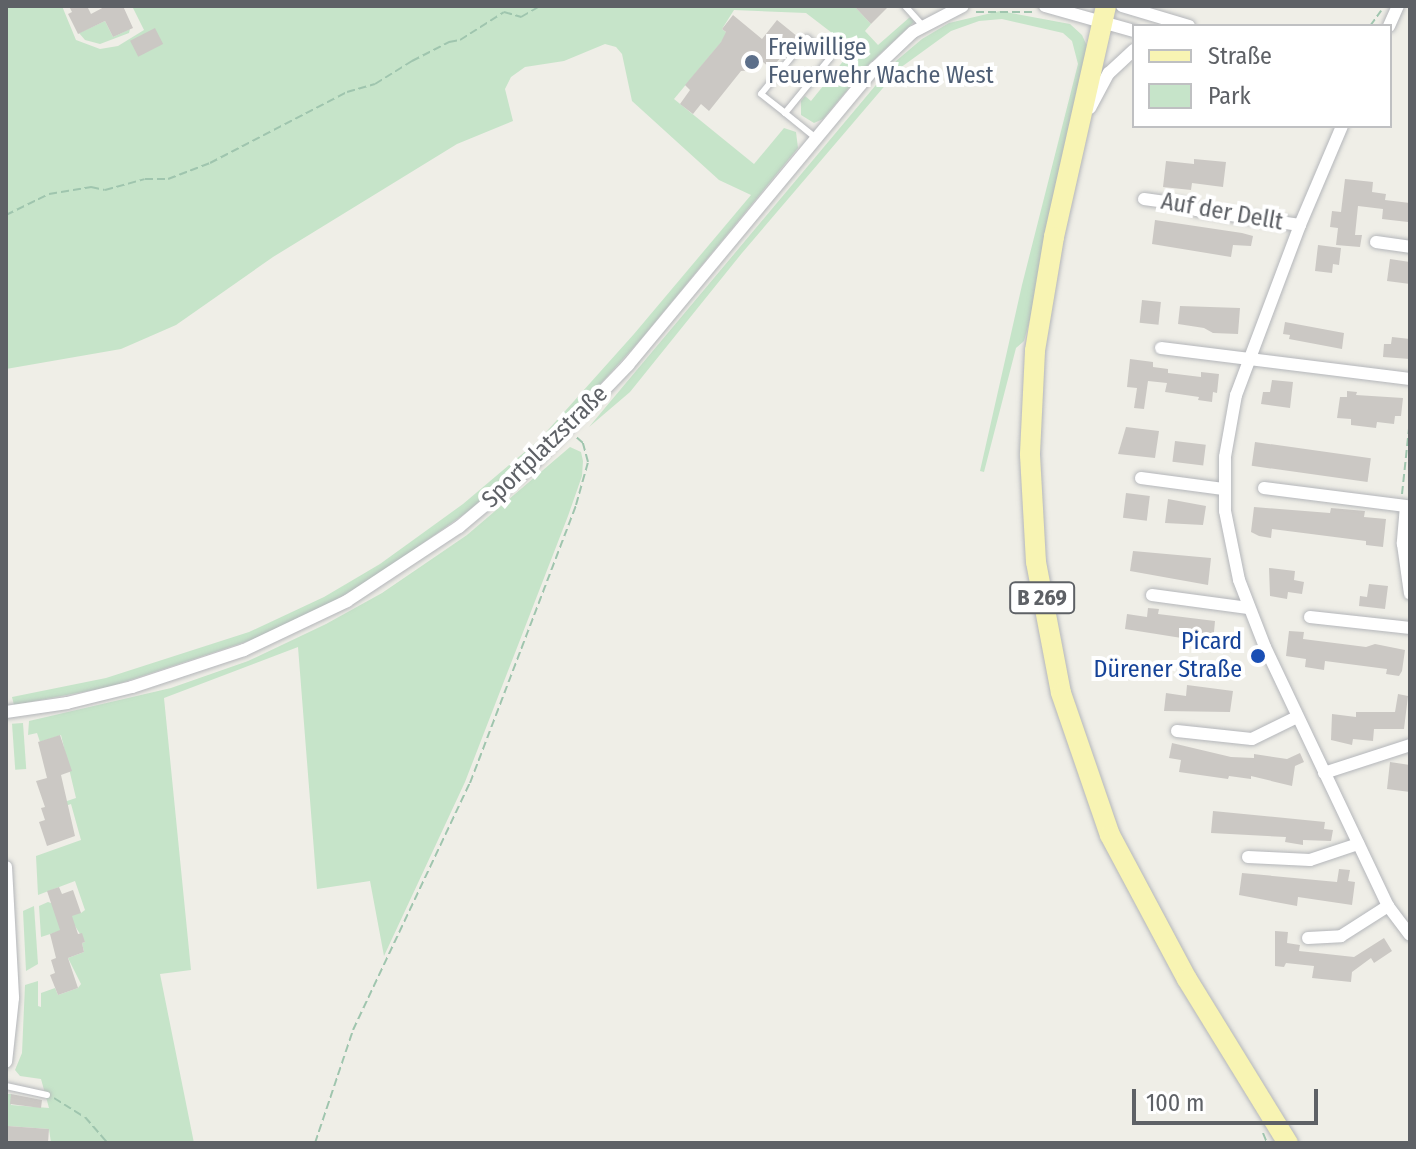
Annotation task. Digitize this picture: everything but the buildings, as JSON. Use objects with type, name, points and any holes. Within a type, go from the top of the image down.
[{"type":"main road","name":"B 269","points":[[1105,17],[1074,144],[1035,351],[1031,402],[1036,562],[1051,653],[1069,719],[1110,835],[1187,979],[1288,1143]]},
{"type":"street","points":[[1122,6],[1182,24]]},
{"type":"street","points":[[1039,9],[1105,17],[1132,30]]},
{"type":"street","name":"Sportplatzstraße","points":[[6,712],[67,703],[175,674],[244,650],[376,584],[459,527],[527,470],[628,365],[875,68],[923,26],[964,10]]},
{"type":"street","points":[[1074,144],[1109,73],[1132,52]]},
{"type":"street","name":"Auf der Dellt","points":[[1341,128],[1247,359],[1229,427],[1223,489],[1230,548],[1248,608],[1388,906],[1410,935]]},
{"type":"street","name":"Auf der Dellt","points":[[1144,199],[1300,225]]},
{"type":"street","points":[[1376,242],[1410,247]]},
{"type":"street","points":[[1161,348],[1410,379]]},
{"type":"street","points":[[1141,478],[1223,489]]},
{"type":"street","points":[[1264,488],[1406,506],[1403,544],[1410,594]]},
{"type":"street","points":[[1152,595],[1248,608]]},
{"type":"street","points":[[1310,617],[1410,628]]},
{"type":"street","points":[[1177,731],[1252,739],[1297,717]]},
{"type":"street","points":[[1324,773],[1410,745]]},
{"type":"street","points":[[1248,857],[1310,860],[1358,844]]},
{"type":"street","points":[[6,867],[13,987],[6,1062]]},
{"type":"street","points":[[1308,938],[1341,936],[1388,906]]},
{"type":"lane","points":[[905,6],[923,26]]},
{"type":"lane","points":[[785,113],[830,58],[807,38],[761,94],[816,138]]},
{"type":"lane","points":[[6,1086],[47,1095]]},
{"type":"path","points":[[6,215],[49,194],[91,187],[105,190],[145,179],[168,179],[210,163],[347,92],[375,84],[412,61],[449,42],[460,40],[504,12],[521,17],[540,6]]},
{"type":"path","points":[[1372,24],[1385,6]]},
{"type":"path","points":[[964,10],[1039,9]]},
{"type":"path","points":[[1406,506],[1401,486],[1410,419]]},
{"type":"path","points":[[315,1143],[353,1030],[470,783],[586,477],[588,462],[583,443],[568,430]]},
{"type":"path","points":[[47,1095],[85,1117],[108,1143]]},
{"type":"green space","points":[[6,6],[62,6],[76,40],[100,49],[118,46],[144,30],[132,6],[854,6],[871,24],[865,31],[878,45],[910,17],[914,22],[868,65],[823,119],[814,123],[801,115],[801,101],[805,96],[811,101],[853,49],[806,13],[734,10],[722,29],[728,34],[674,99],[754,164],[784,128],[796,132],[798,148],[642,338],[545,445],[467,512],[385,570],[328,605],[251,640],[109,687],[14,705],[12,697],[106,678],[249,632],[324,597],[380,564],[463,504],[540,439],[634,334],[751,195],[719,180],[632,101],[622,54],[616,47],[605,44],[564,61],[525,67],[511,77],[505,89],[513,121],[457,144],[273,257],[176,325],[121,349],[6,369]]},
{"type":"green space","points":[[1000,11],[1070,24],[1082,35],[1087,46],[1030,319],[1024,341],[1016,348],[984,472],[980,471],[1022,285],[1078,64],[1072,41],[1063,33],[1002,19],[979,21],[951,31],[900,68],[742,253],[630,392],[589,427],[896,61],[922,39],[949,23]]},
{"type":"green space","points":[[105,21],[113,37],[130,29],[129,33],[100,44],[85,40],[79,33]]},
{"type":"green space","points":[[570,447],[581,452],[583,461],[582,476],[568,516],[465,782],[384,956],[370,881],[317,889],[298,647],[164,698],[191,970],[160,974],[194,1143],[51,1143],[49,1129],[8,1126],[7,1094],[11,1094],[11,1105],[49,1108],[41,1079],[20,1076],[15,1070],[22,1053],[25,985],[38,981],[38,1006],[41,1007],[41,993],[55,988],[58,995],[78,988],[81,984],[68,958],[84,952],[82,943],[85,942],[75,926],[41,937],[39,906],[48,902],[81,913],[85,910],[75,881],[38,895],[36,856],[81,840],[71,804],[54,810],[52,806],[76,798],[61,735],[40,742],[37,733],[28,735],[29,721],[171,688],[248,661],[326,624],[382,593],[467,535]]},
{"type":"green space","points":[[23,723],[26,769],[15,770],[12,724]]},
{"type":"green space","points":[[34,906],[38,964],[26,971],[23,911]]},
{"type":"place","name":"Freiwillige Feuerwehr Wache West","points":[[752,62]]},
{"type":"place","name":"Picard Dürener Straße","points":[[1258,656]]}]
